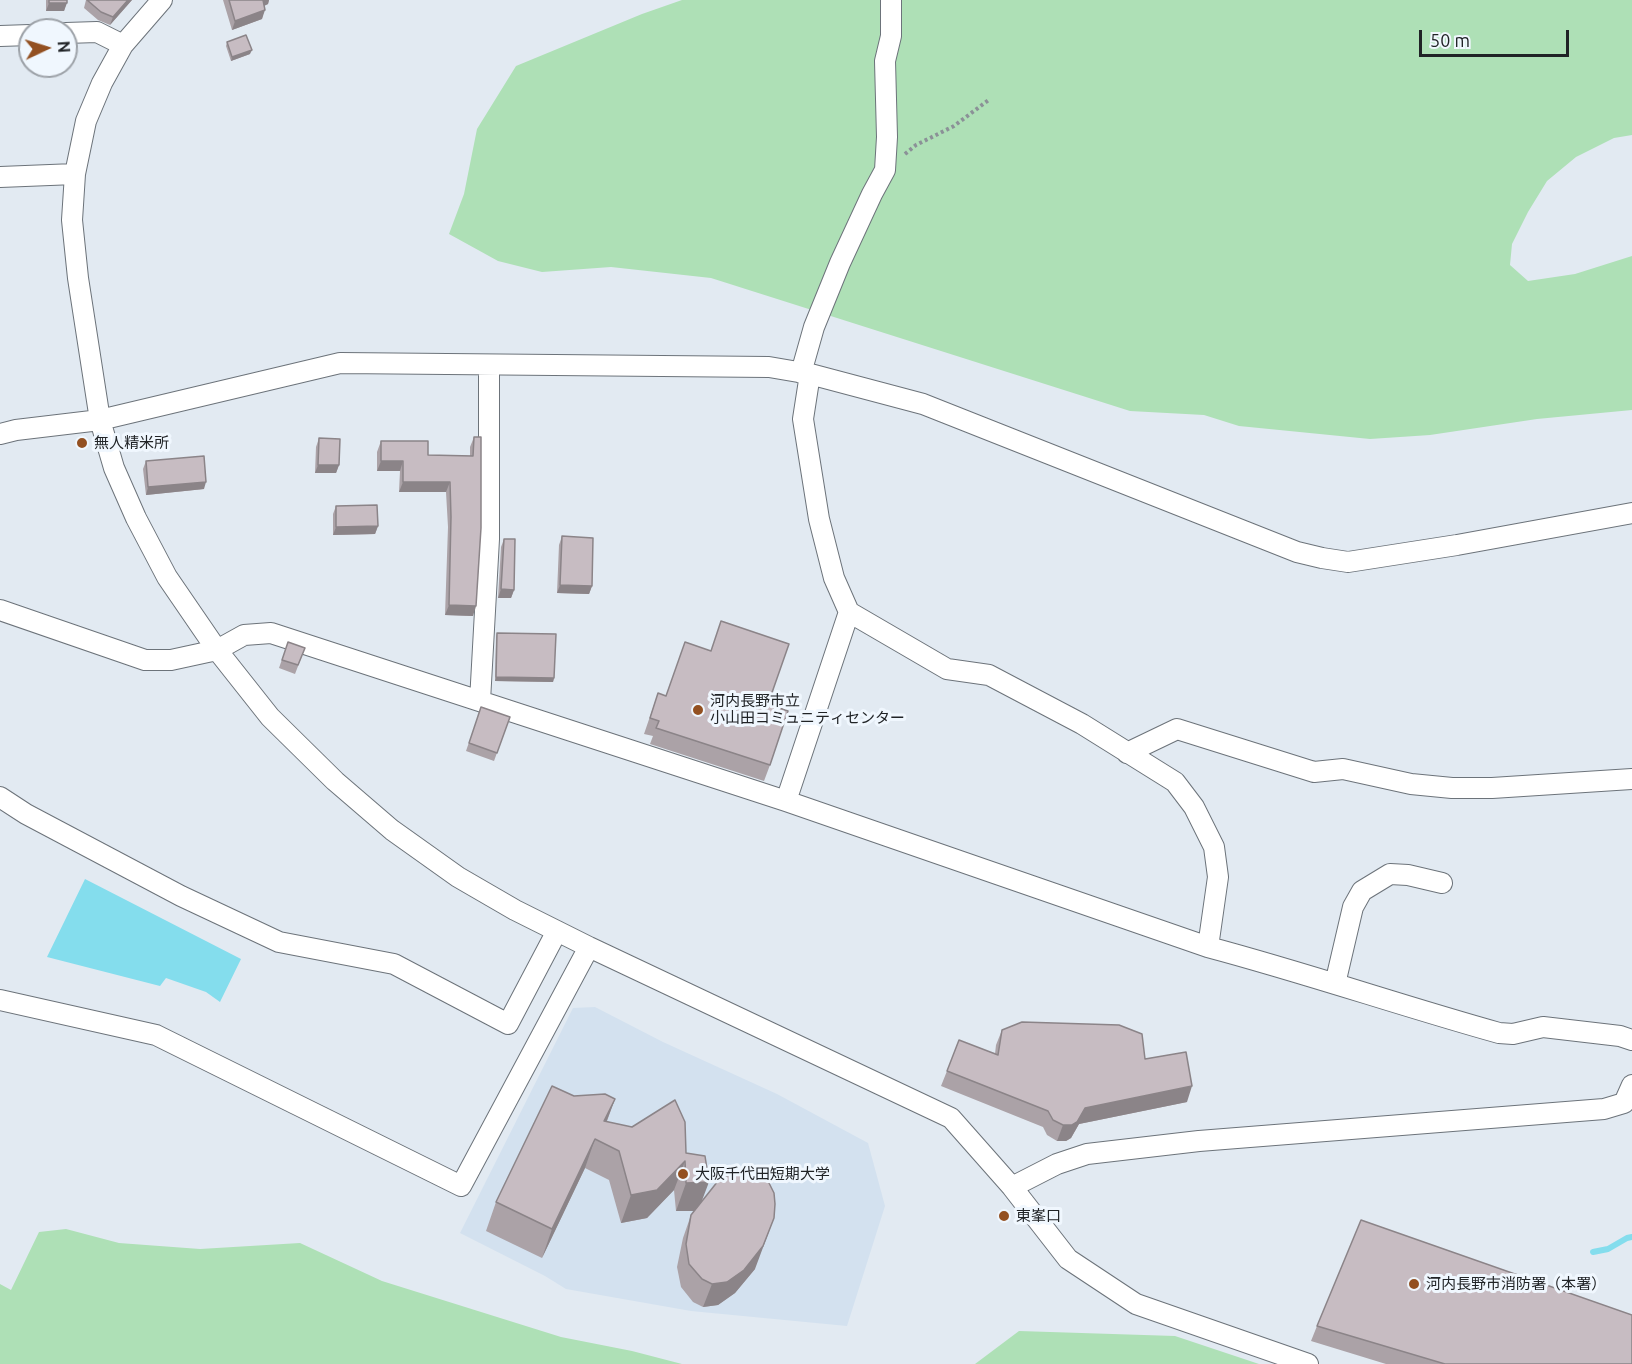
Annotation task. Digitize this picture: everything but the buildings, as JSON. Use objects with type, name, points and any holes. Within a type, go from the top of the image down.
[{"type":"street","points":[[162,0],[123,45],[102,83],[86,121],[75,174],[72,220],[78,278],[100,420],[114,468],[136,518],[167,577],[217,650],[270,717],[335,781],[392,830],[458,877],[515,910],[589,947],[951,1118],[1012,1187],[1068,1259],[1136,1304],[1308,1364]]},
{"type":"street","points":[[891,0],[891,36],[885,61],[887,137],[885,170],[845,253],[814,327],[806,374],[803,419],[819,519],[834,578],[849,612],[947,669],[989,675],[1082,724],[1175,782],[1194,807],[1214,847],[1218,877],[1208,947]]},
{"type":"street","points":[[78,33],[97,32],[123,45]]},
{"type":"street","points":[[0,36],[18,35]]},
{"type":"street","points":[[0,177],[75,174]]},
{"type":"street","points":[[0,434],[100,420],[340,363],[769,367],[806,374],[923,404],[1297,552],[1322,558],[1348,562],[1632,513]]},
{"type":"street","points":[[480,701],[489,540],[489,365]]},
{"type":"street","points":[[0,610],[145,660],[171,660],[217,650],[244,635],[271,633],[786,801],[1208,947],[1499,1034],[1513,1034],[1542,1027],[1620,1036],[1632,1040]]},
{"type":"street","points":[[786,801],[849,612]]},
{"type":"street","points":[[1127,753],[1177,729],[1314,772],[1343,769],[1411,784],[1452,788],[1492,788],[1632,779]]},
{"type":"street","points":[[0,797],[26,814],[181,896],[279,942],[394,964],[508,1024],[557,931]]},
{"type":"street","points":[[1335,984],[1353,907],[1362,891],[1390,874],[1408,875],[1442,883]]},
{"type":"street","points":[[0,1000],[156,1035],[461,1186],[589,947]]},
{"type":"street","points":[[1012,1187],[1057,1164],[1087,1154],[1199,1141],[1604,1109],[1624,1103],[1632,1085]]},
{"type":"path","points":[[885,170],[916,145],[954,126],[990,99]]},
{"type":"shaded area","name":"大阪千代田短期大学","points":[[595,1007],[663,1042],[777,1094],[868,1143],[885,1206],[847,1326],[691,1311],[566,1289],[460,1233],[573,1008]]},
{"type":"green space","points":[[682,0],[1632,0],[1632,135],[1614,138],[1576,157],[1547,181],[1512,244],[1510,265],[1528,281],[1575,274],[1632,256],[1632,410],[1537,419],[1430,435],[1370,439],[1239,426],[1204,415],[1130,411],[711,278],[611,267],[542,272],[498,261],[449,234],[464,194],[477,129],[516,66]]},
{"type":"green space","points":[[66,1229],[119,1243],[200,1249],[300,1243],[382,1281],[561,1337],[682,1364],[0,1364],[0,1284],[11,1290],[39,1232]]},
{"type":"green space","points":[[1019,1331],[1175,1336],[1259,1364],[975,1364]]},
{"type":"water","points":[[85,879],[241,959],[220,1002],[206,992],[166,978],[160,986],[47,957]]},
{"type":"waterway","points":[[1593,1252],[1608,1249],[1632,1237]]},
{"type":"place","name":"無人精米所","points":[[82,443]]},
{"type":"place","name":"河内長野市立 小山田コミュニティセンター","points":[[698,710]]},
{"type":"place","name":"大阪千代田短期大学","points":[[683,1174]]},
{"type":"place","name":"東峯口","points":[[1004,1216]]},
{"type":"place","name":"河内長野市消防署（本署）","points":[[1414,1284]]}]
